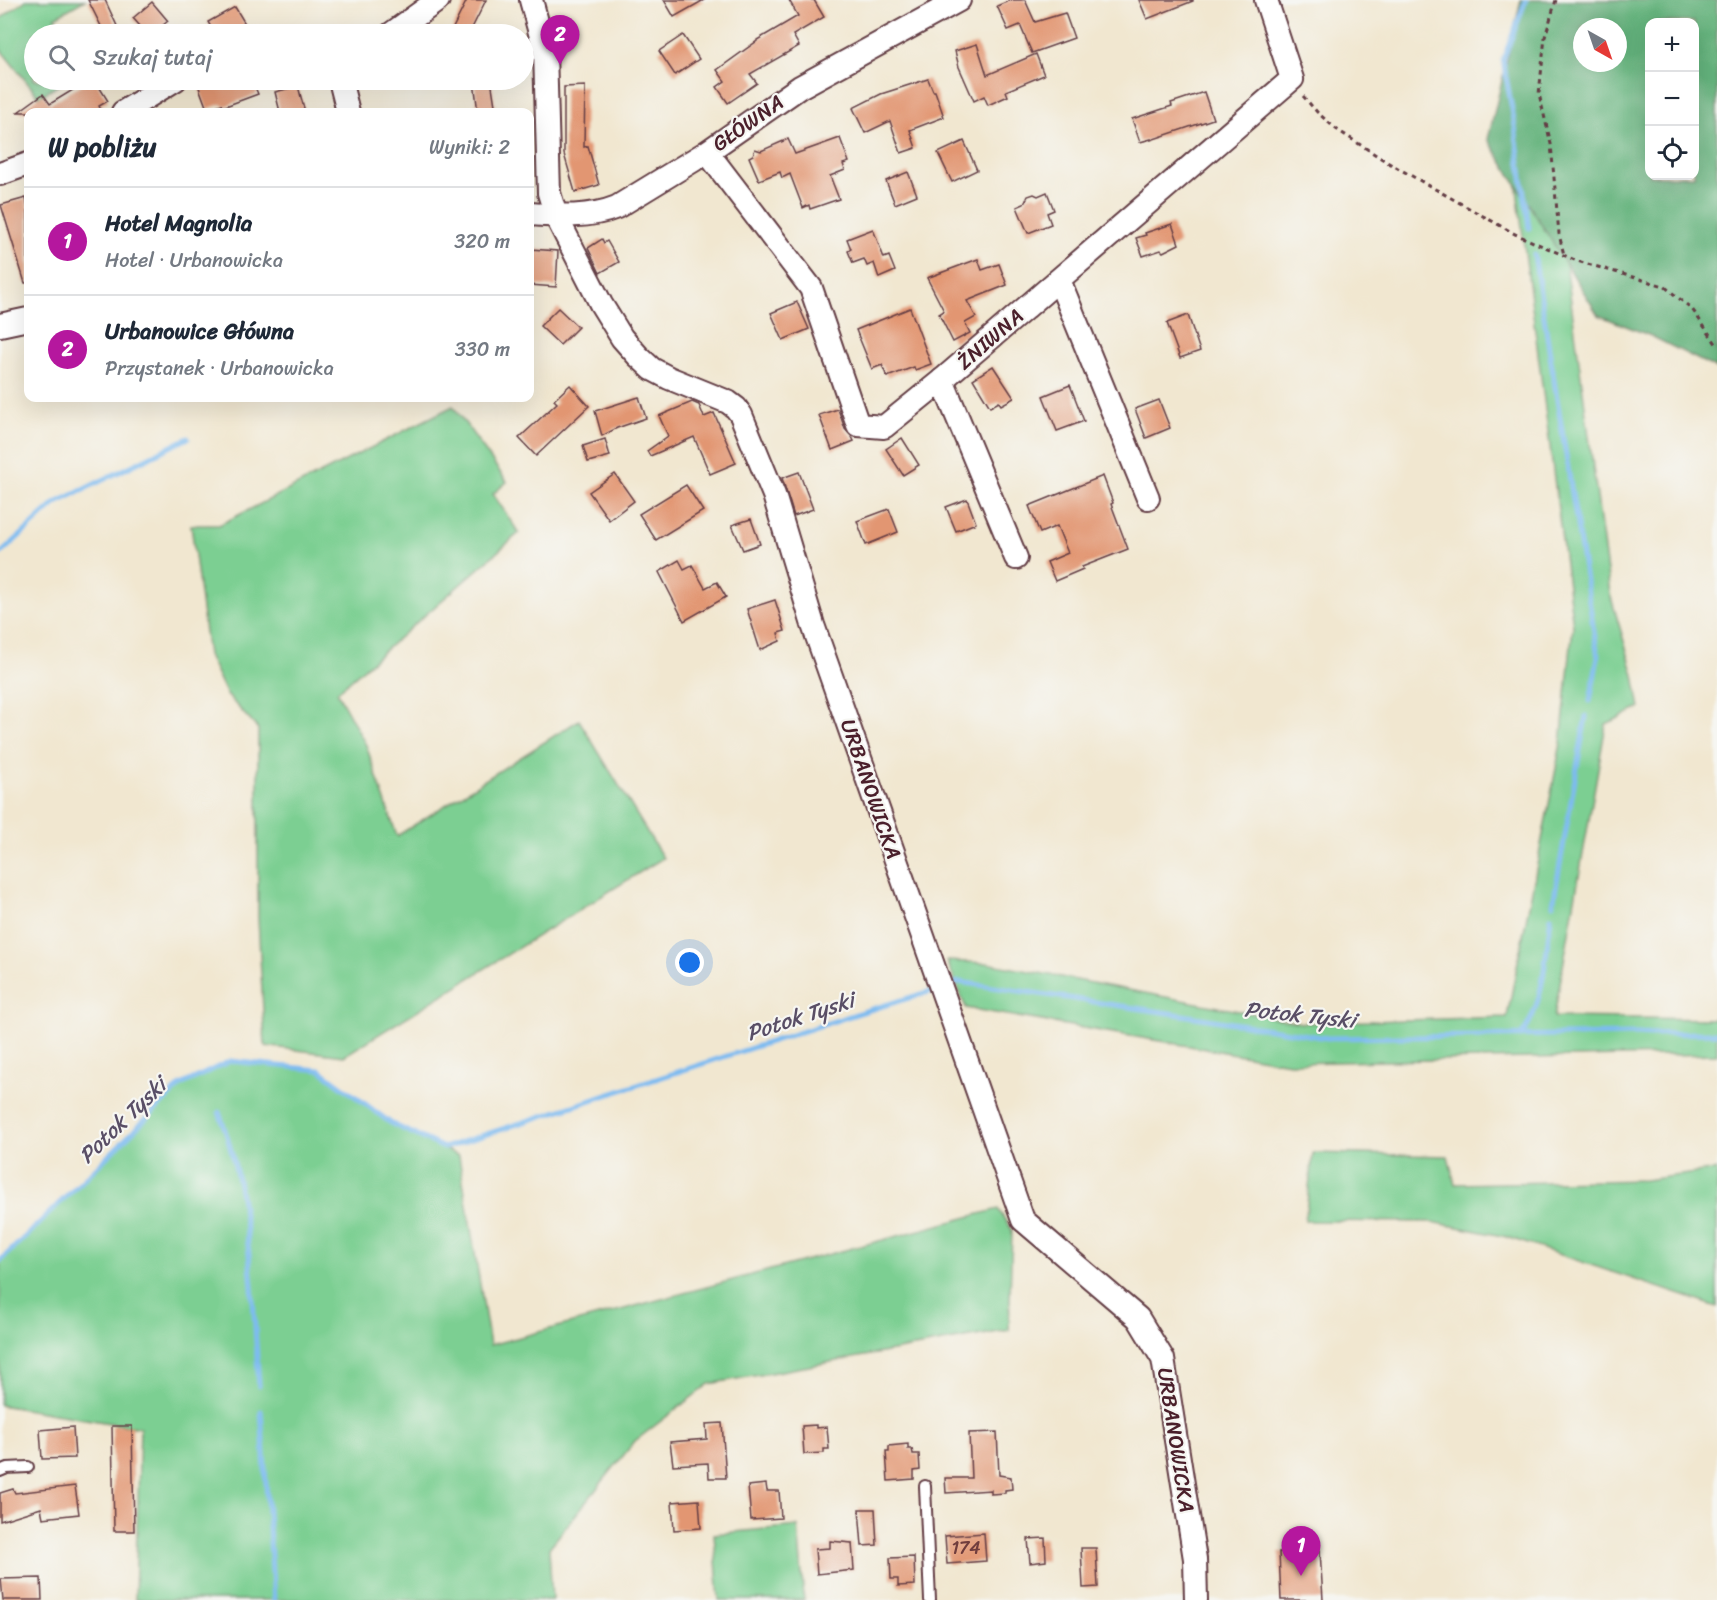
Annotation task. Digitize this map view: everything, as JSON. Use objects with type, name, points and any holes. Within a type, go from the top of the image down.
[{"type":"street","points":[[405,24],[438,0]]},
{"type":"street","name":"URBANOWICKA","points":[[531,0],[545,51],[549,193],[556,216],[601,304],[622,338],[638,356],[652,369],[669,378],[728,402],[741,415],[774,495],[813,625],[1023,1220],[1138,1318],[1163,1359],[1195,1559],[1196,1600]]},
{"type":"street","name":"GŁÓWNA","points":[[534,214],[556,216],[602,213],[617,207],[707,152],[800,87],[959,0]]},
{"type":"street","points":[[1266,0],[1292,79]]},
{"type":"street","name":"ŻNIWNA","points":[[707,152],[812,288],[858,425],[884,427],[942,380],[1292,79]]},
{"type":"street","points":[[130,108],[159,90]]},
{"type":"street","points":[[342,90],[347,108]]},
{"type":"street","points":[[0,174],[24,165]]},
{"type":"street","points":[[1059,280],[1148,498]]},
{"type":"street","points":[[0,325],[24,320]]},
{"type":"street","points":[[942,380],[1016,558]]},
{"type":"lane","points":[[0,1471],[7,1468],[28,1467]]},
{"type":"lane","points":[[925,1486],[930,1600]]},
{"type":"path","points":[[1556,0],[1545,37],[1539,94],[1551,144],[1559,234],[1564,255]]},
{"type":"path","points":[[1292,79],[1305,99],[1336,129],[1387,162],[1470,209],[1515,234],[1577,261],[1664,286],[1692,309],[1717,345]]},
{"type":"green space","points":[[26,0],[85,0],[55,17],[59,24],[24,24],[24,79],[0,49],[0,19]]},
{"type":"green space","points":[[1521,0],[1717,0],[1717,369],[1651,336],[1598,315],[1488,139]]},
{"type":"green space","points":[[33,90],[51,90],[39,97]]},
{"type":"green space","points":[[1516,182],[1566,264],[1610,594],[1634,675],[1640,708],[1606,724],[1554,1017],[1717,1019],[1717,1054],[1289,1063],[966,1008],[947,961],[987,963],[1302,1023],[1507,1017],[1561,743],[1573,626]]},
{"type":"green space","points":[[453,406],[507,482],[493,494],[519,533],[337,692],[366,745],[397,836],[579,720],[663,858],[344,1056],[265,1046],[258,919],[258,729],[227,695],[208,655],[191,525],[219,525]]},
{"type":"green space","points":[[230,1061],[320,1070],[392,1124],[459,1156],[490,1345],[998,1209],[1012,1230],[1009,1330],[709,1384],[635,1441],[549,1548],[552,1600],[135,1600],[140,1428],[0,1405],[0,1261],[181,1085]]},
{"type":"green space","points":[[1313,1153],[1448,1156],[1455,1184],[1645,1180],[1717,1170],[1717,1307],[1507,1237],[1432,1222],[1305,1221]]},
{"type":"green space","points":[[798,1526],[804,1600],[719,1600],[714,1534]]},
{"type":"building","points":[[88,0],[105,0],[116,24],[100,24]]},
{"type":"building","points":[[467,0],[486,0],[474,24],[455,24]]},
{"type":"building","points":[[664,0],[704,0],[674,17]]},
{"type":"building","points":[[789,0],[814,0],[824,17],[793,35],[799,46],[750,74],[757,83],[728,103],[717,87],[725,81],[717,70],[757,40],[798,16]]},
{"type":"building","points":[[1011,0],[1025,0],[1035,22],[1065,13],[1074,38],[1032,53],[1020,25],[1008,30],[997,6]]},
{"type":"building","points":[[1139,0],[1193,0],[1193,1],[1147,19]]},
{"type":"building","points":[[152,2],[168,21],[164,24],[138,24],[133,18]]},
{"type":"building","points":[[235,7],[245,24],[209,24],[208,22]]},
{"type":"building","points":[[683,35],[699,59],[675,75],[659,51]]},
{"type":"building","points":[[977,44],[987,75],[1036,54],[1044,75],[1006,91],[1008,96],[988,105],[984,96],[974,101],[959,67],[955,51]]},
{"type":"building","points":[[928,79],[944,117],[910,130],[916,148],[901,153],[890,121],[865,133],[853,108],[881,94]]},
{"type":"building","points":[[585,86],[584,147],[588,146],[599,185],[575,192],[564,154],[564,87]]},
{"type":"building","points":[[73,90],[101,90],[108,101],[99,106],[100,108],[24,108],[24,112],[18,112],[43,94],[50,104]]},
{"type":"building","points":[[200,90],[256,90],[258,94],[223,107],[222,104],[207,108]]},
{"type":"building","points":[[299,90],[304,108],[279,108],[275,92]]},
{"type":"building","points":[[475,90],[493,90],[495,108],[477,108]]},
{"type":"building","points":[[1204,92],[1213,119],[1140,142],[1132,119],[1172,106],[1171,103]]},
{"type":"building","points":[[840,138],[849,162],[843,164],[845,170],[830,176],[839,199],[810,209],[809,205],[803,208],[790,174],[782,178],[780,172],[759,180],[749,157],[753,155],[755,149],[761,151],[788,139],[795,154]]},
{"type":"building","points":[[964,141],[977,170],[952,182],[938,153]]},
{"type":"building","points":[[908,172],[917,195],[895,204],[886,181]]},
{"type":"building","points":[[1047,192],[1054,210],[1047,213],[1051,224],[1028,233],[1017,207],[1024,204],[1028,196],[1034,194],[1038,196]]},
{"type":"building","points":[[24,199],[24,280],[1,205]]},
{"type":"building","points":[[1172,224],[1179,244],[1163,252],[1161,250],[1143,256],[1136,238]]},
{"type":"building","points":[[873,229],[884,258],[889,256],[895,271],[879,278],[874,263],[867,266],[864,259],[853,263],[848,251],[851,249],[847,239]]},
{"type":"building","points":[[602,239],[604,243],[607,241],[619,262],[600,273],[588,248]]},
{"type":"building","points":[[534,249],[558,251],[556,287],[534,285]]},
{"type":"building","points":[[978,259],[982,270],[999,264],[1007,285],[967,301],[976,317],[965,323],[970,333],[953,342],[939,314],[944,311],[927,278]]},
{"type":"building","points":[[797,302],[809,329],[783,340],[771,313]]},
{"type":"building","points":[[558,308],[578,327],[560,345],[540,326]]},
{"type":"building","points":[[910,308],[931,364],[915,370],[914,367],[887,377],[882,365],[872,369],[856,330]]},
{"type":"building","points":[[1188,315],[1200,351],[1180,358],[1167,323]]},
{"type":"building","points":[[993,366],[1014,398],[1001,405],[999,402],[990,407],[973,379]]},
{"type":"building","points":[[570,385],[589,406],[536,456],[519,438],[557,403],[554,400]]},
{"type":"building","points":[[1070,385],[1084,421],[1057,431],[1043,396]]},
{"type":"building","points":[[639,397],[646,418],[602,436],[595,411]]},
{"type":"building","points":[[1159,400],[1170,428],[1146,438],[1135,409]]},
{"type":"building","points":[[692,402],[699,405],[704,417],[714,413],[736,463],[710,474],[694,437],[650,456],[647,451],[668,436],[659,416]]},
{"type":"building","points":[[838,409],[845,429],[854,441],[832,450],[819,415]]},
{"type":"building","points":[[902,438],[919,465],[903,475],[886,449]]},
{"type":"building","points":[[605,439],[610,456],[588,462],[583,446]]},
{"type":"building","points":[[799,472],[813,509],[794,516],[782,478]]},
{"type":"building","points":[[615,474],[634,501],[609,520],[589,492]]},
{"type":"building","points":[[1103,476],[1128,549],[1082,567],[1083,569],[1055,581],[1047,562],[1068,553],[1057,526],[1040,533],[1029,506]]},
{"type":"building","points":[[686,485],[703,511],[656,540],[639,514]]},
{"type":"building","points":[[967,499],[976,523],[956,531],[946,507]]},
{"type":"building","points":[[889,509],[898,532],[866,545],[857,521]]},
{"type":"building","points":[[751,519],[760,544],[743,550],[732,525]]},
{"type":"building","points":[[679,560],[684,569],[692,565],[705,588],[717,582],[726,597],[684,621],[659,572]]},
{"type":"building","points":[[775,600],[785,631],[778,633],[780,641],[760,650],[747,609]]},
{"type":"building","points":[[722,1423],[726,1478],[709,1478],[708,1463],[673,1465],[670,1442],[707,1439],[706,1424]]},
{"type":"building","points":[[816,1425],[816,1428],[827,1427],[829,1449],[824,1449],[824,1453],[804,1454],[802,1426]]},
{"type":"building","points":[[112,1426],[132,1426],[134,1531],[114,1531]]},
{"type":"building","points":[[73,1427],[75,1458],[42,1459],[40,1430]]},
{"type":"building","points":[[997,1432],[999,1475],[1011,1477],[1012,1489],[1005,1490],[1005,1493],[991,1494],[991,1490],[946,1493],[945,1478],[971,1478],[969,1433]]},
{"type":"building","points":[[908,1444],[908,1449],[912,1449],[913,1454],[919,1454],[920,1470],[914,1471],[914,1479],[888,1481],[886,1451],[889,1451],[889,1446]]},
{"type":"building","points":[[766,1484],[767,1491],[779,1491],[781,1518],[751,1520],[748,1486]]},
{"type":"building","points":[[75,1486],[79,1514],[43,1518],[41,1508],[0,1521],[0,1493],[13,1489],[15,1493]]},
{"type":"building","points":[[699,1500],[701,1528],[674,1530],[672,1502]]},
{"type":"building","points":[[859,1509],[875,1509],[877,1545],[862,1546]]},
{"type":"building","points":[[984,1533],[986,1561],[947,1564],[945,1536]]},
{"type":"building","points":[[1045,1538],[1046,1561],[1030,1563],[1028,1539]]},
{"type":"building","points":[[830,1541],[852,1543],[854,1570],[817,1574],[815,1549],[830,1548]]},
{"type":"building","points":[[1081,1548],[1096,1548],[1098,1587],[1083,1588]]},
{"type":"building","points":[[1320,1550],[1323,1600],[1281,1600],[1279,1552]]},
{"type":"building","points":[[914,1557],[915,1585],[898,1586],[898,1579],[891,1579],[890,1558]]},
{"type":"building","points":[[41,1578],[42,1600],[3,1600],[1,1579]]},
{"type":"waterway","points":[[1526,0],[1503,60],[1529,228]]},
{"type":"waterway","points":[[1534,254],[1598,657],[1590,701]]},
{"type":"waterway","points":[[0,554],[56,503],[188,438]]},
{"type":"waterway","points":[[1553,904],[1586,716]]},
{"type":"waterway","points":[[1521,1036],[1529,1023],[1539,995],[1551,917]]},
{"type":"waterway","name":"Potok Tyski","points":[[946,986],[959,982],[1327,1038],[1717,1033]]},
{"type":"waterway","name":"Potok Tyski","points":[[0,1261],[181,1085],[230,1061],[320,1070],[392,1124],[444,1148],[935,990]]},
{"type":"waterway","points":[[219,1112],[230,1145],[244,1213],[252,1282],[259,1386]]},
{"type":"waterway","points":[[261,1411],[274,1600]]},
{"type":"place","name":"Urbanowice Główna","points":[[560,65]]},
{"type":"place","name":"Hotel Magnolia","points":[[1301,1576]]}]
